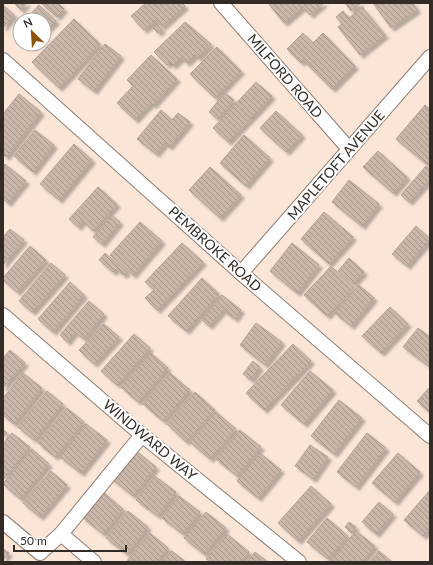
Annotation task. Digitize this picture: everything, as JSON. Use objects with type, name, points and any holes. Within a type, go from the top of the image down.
[{"type":"street","name":"MILFORD ROAD","points":[[221,3],[349,149]]},
{"type":"street","name":"MAPLETOFT AVENUE","points":[[241,273],[430,57]]},
{"type":"street","name":"PEMBROKE ROAD","points":[[3,60],[241,273],[430,436]]},
{"type":"street","name":"WINDWARD WAY","points":[[3,315],[142,435],[299,562]]},
{"type":"street","points":[[3,522],[43,558],[60,534],[142,435]]},
{"type":"street","points":[[60,534],[94,562]]},
{"type":"building","points":[[14,3],[27,3],[21,10]]},
{"type":"building","points":[[41,3],[58,3],[64,9],[57,17]]},
{"type":"building","points":[[146,3],[182,3],[185,6],[162,27],[156,20],[144,30],[131,16]]},
{"type":"building","points":[[268,3],[324,3],[310,15],[303,7],[284,23]]},
{"type":"building","points":[[345,3],[361,3],[351,11]]},
{"type":"building","points":[[373,3],[413,3],[417,10],[391,28]]},
{"type":"building","points":[[3,5],[12,13],[12,17],[3,28]]},
{"type":"building","points":[[39,5],[46,12],[32,12]]},
{"type":"building","points":[[362,7],[385,35],[360,55],[338,27],[342,24],[336,17],[343,11],[349,18]]},
{"type":"building","points":[[52,17],[56,21],[52,25]]},
{"type":"building","points":[[74,19],[100,44],[59,88],[32,62],[42,52],[52,52],[52,42]]},
{"type":"building","points":[[185,22],[211,44],[198,58],[195,55],[187,63],[181,58],[173,66],[169,62],[167,65],[154,52]]},
{"type":"building","points":[[157,24],[162,30],[158,33],[153,28]]},
{"type":"building","points":[[303,33],[313,43],[323,33],[355,66],[332,89],[303,60],[301,63],[287,49]]},
{"type":"building","points":[[105,44],[121,56],[94,91],[78,79]]},
{"type":"building","points":[[217,47],[241,71],[215,98],[190,74]]},
{"type":"building","points":[[151,55],[177,79],[153,105],[151,103],[135,120],[117,103],[133,86],[127,80]]},
{"type":"building","points":[[256,82],[272,96],[228,142],[213,128]]},
{"type":"building","points":[[225,93],[234,100],[218,119],[209,112]]},
{"type":"building","points":[[19,94],[41,112],[6,157],[3,154],[3,114]]},
{"type":"building","points":[[425,105],[430,109],[430,163],[428,165],[396,139]]},
{"type":"building","points":[[161,110],[172,120],[178,113],[190,122],[169,147],[165,143],[156,154],[137,139]]},
{"type":"building","points":[[276,111],[302,135],[286,152],[260,128]]},
{"type":"building","points":[[35,130],[54,145],[33,172],[14,156]]},
{"type":"building","points":[[244,135],[270,158],[246,186],[220,163]]},
{"type":"building","points":[[74,144],[92,160],[59,200],[40,184]]},
{"type":"building","points":[[378,151],[407,177],[393,193],[363,167]]},
{"type":"building","points":[[5,164],[26,181],[8,203],[3,199],[3,167]]},
{"type":"building","points":[[426,166],[430,169],[430,179],[409,202],[401,195]]},
{"type":"building","points":[[210,167],[241,195],[220,218],[189,190]]},
{"type":"building","points":[[349,180],[379,204],[362,226],[332,202]]},
{"type":"building","points":[[98,187],[117,204],[93,231],[83,221],[78,227],[69,219]]},
{"type":"building","points":[[324,212],[353,237],[329,264],[301,239]]},
{"type":"building","points":[[112,215],[120,222],[102,244],[93,237]]},
{"type":"building","points":[[140,222],[162,241],[133,275],[110,255]]},
{"type":"building","points":[[416,226],[430,239],[407,266],[392,254]]},
{"type":"building","points":[[10,229],[24,240],[3,265],[3,237]]},
{"type":"building","points":[[182,243],[203,262],[157,310],[145,298],[154,290],[145,282]]},
{"type":"building","points":[[292,243],[319,265],[297,293],[270,271]]},
{"type":"building","points":[[30,246],[46,260],[17,292],[3,280],[3,278]]},
{"type":"building","points":[[105,253],[127,272],[124,275],[116,269],[113,272],[99,260]]},
{"type":"building","points":[[349,258],[364,272],[353,284],[338,271]]},
{"type":"building","points":[[51,263],[65,275],[32,312],[19,301]]},
{"type":"building","points":[[331,266],[354,288],[327,316],[304,295]]},
{"type":"building","points":[[202,278],[219,294],[186,331],[168,316]]},
{"type":"building","points":[[70,282],[84,295],[53,332],[38,319]]},
{"type":"building","points":[[359,285],[374,298],[351,326],[335,313]]},
{"type":"building","points":[[222,295],[241,310],[235,319],[223,310],[209,326],[202,320]]},
{"type":"building","points":[[89,301],[104,314],[84,339],[75,332],[67,342],[60,335]]},
{"type":"building","points":[[390,307],[408,324],[381,353],[362,336]]},
{"type":"building","points":[[256,323],[282,342],[265,365],[240,345]]},
{"type":"building","points":[[104,324],[119,337],[94,364],[79,350]]},
{"type":"building","points":[[418,328],[430,337],[430,367],[403,347]]},
{"type":"building","points":[[134,334],[150,348],[117,385],[101,371]]},
{"type":"building","points":[[293,344],[311,361],[264,410],[246,393]]},
{"type":"building","points":[[10,350],[25,363],[3,388],[3,358]]},
{"type":"building","points":[[151,353],[168,368],[138,402],[121,387]]},
{"type":"building","points":[[253,361],[260,367],[251,380],[243,374]]},
{"type":"building","points":[[310,371],[333,390],[304,424],[281,405]]},
{"type":"building","points":[[23,373],[42,388],[14,424],[3,415],[3,398]]},
{"type":"building","points":[[170,373],[190,390],[163,421],[143,404]]},
{"type":"building","points":[[430,387],[430,413],[417,401]]},
{"type":"building","points":[[47,391],[63,404],[34,440],[18,427]]},
{"type":"building","points":[[195,392],[215,410],[186,442],[167,424]]},
{"type":"building","points":[[339,400],[362,418],[334,454],[311,436]]},
{"type":"building","points":[[67,408],[84,422],[55,457],[38,443]]},
{"type":"building","points":[[216,412],[236,429],[210,459],[190,442]]},
{"type":"building","points":[[86,424],[107,440],[81,473],[60,457]]},
{"type":"building","points":[[3,429],[7,433],[3,437]]},
{"type":"building","points":[[240,430],[261,447],[237,476],[216,459]]},
{"type":"building","points":[[12,433],[30,447],[3,480],[3,444]]},
{"type":"building","points":[[367,433],[386,448],[356,487],[337,472]]},
{"type":"building","points":[[310,445],[328,457],[313,479],[295,466]]},
{"type":"building","points":[[32,449],[49,464],[20,499],[3,484]]},
{"type":"building","points":[[135,450],[156,467],[133,496],[112,479]]},
{"type":"building","points":[[260,453],[281,470],[258,498],[237,481]]},
{"type":"building","points":[[398,453],[420,472],[395,502],[372,483]]},
{"type":"building","points":[[51,471],[67,485],[40,517],[23,503]]},
{"type":"building","points":[[155,476],[176,492],[158,516],[136,500]]},
{"type":"building","points":[[311,486],[331,504],[298,541],[278,523]]},
{"type":"building","points":[[430,490],[430,528],[423,536],[404,520]]},
{"type":"building","points":[[103,492],[123,509],[103,534],[82,517]]},
{"type":"building","points":[[179,496],[200,512],[183,534],[162,518]]},
{"type":"building","points":[[379,502],[393,514],[376,534],[362,522]]},
{"type":"building","points":[[128,511],[148,527],[127,554],[106,538]]},
{"type":"building","points":[[206,512],[226,528],[204,554],[184,538]]},
{"type":"building","points":[[327,518],[348,536],[328,559],[307,542]]},
{"type":"building","points":[[349,522],[356,527],[351,533],[345,527]]},
{"type":"building","points":[[356,531],[375,546],[362,562],[330,562]]},
{"type":"building","points":[[150,533],[168,548],[157,562],[126,562]]},
{"type":"building","points":[[227,534],[249,552],[240,562],[210,562],[206,559]]},
{"type":"building","points":[[3,549],[9,553],[3,560]]},
{"type":"building","points":[[172,551],[186,562],[162,562]]},
{"type":"building","points":[[379,551],[392,562],[370,562]]},
{"type":"building","points":[[255,552],[268,562],[247,562]]}]
